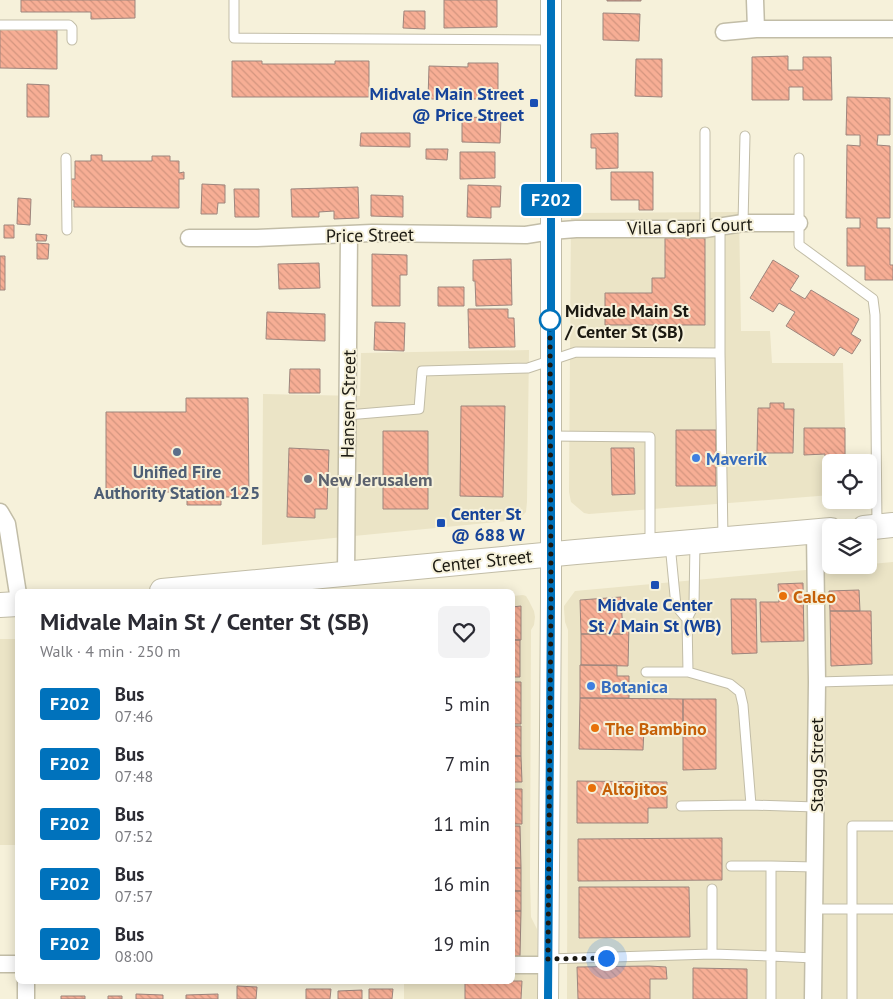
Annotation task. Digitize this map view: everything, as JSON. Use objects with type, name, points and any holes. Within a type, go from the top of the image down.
[{"type":"main road","name":"Center Street","points":[[194,589],[320,581],[346,575],[550,554],[822,531]]},
{"type":"main road","points":[[0,605],[15,604]]},
{"type":"street","points":[[548,999],[551,638],[551,0]]},
{"type":"street","points":[[755,0],[756,29]]},
{"type":"street","points":[[724,32],[756,29],[893,29]]},
{"type":"street","name":"Villa Capri Court","points":[[550,231],[576,229],[712,228],[743,223],[799,222]]},
{"type":"street","name":"Price Street","points":[[190,238],[257,238],[349,234],[526,235],[550,231]]},
{"type":"street","name":"Hansen Street","points":[[346,575],[349,234]]},
{"type":"street","points":[[0,512],[7,524],[17,589]]},
{"type":"street","name":"Stagg Street","points":[[813,999],[817,682],[822,556]]},
{"type":"street","points":[[515,965],[548,962]]},
{"type":"street","points":[[0,964],[15,964]]},
{"type":"street","points":[[26,984],[26,999]]},
{"type":"lane","points":[[234,0],[234,38],[551,40]]},
{"type":"lane","points":[[0,25],[69,25],[72,28],[72,40]]},
{"type":"lane","points":[[705,132],[720,353],[723,540]]},
{"type":"lane","points":[[743,223],[745,136]]},
{"type":"lane","points":[[66,158],[67,230]]},
{"type":"lane","points":[[799,158],[799,245],[873,299],[875,315],[878,526]]},
{"type":"lane","points":[[348,415],[419,410],[422,371],[528,368],[550,359],[576,352],[720,353]]},
{"type":"lane","points":[[550,436],[650,437],[660,545],[676,606],[687,619]]},
{"type":"lane","points":[[688,672],[687,619],[694,605],[695,542]]},
{"type":"lane","points":[[646,672],[688,672],[730,684],[740,692],[743,705],[750,805]]},
{"type":"lane","points":[[817,682],[893,680]]},
{"type":"lane","points":[[681,806],[750,805],[816,807]]},
{"type":"lane","points":[[852,999],[852,826],[893,826]]},
{"type":"lane","points":[[730,866],[815,867]]},
{"type":"lane","points":[[771,866],[771,999]]},
{"type":"lane","points":[[712,889],[712,954]]},
{"type":"lane","points":[[815,909],[893,909]]},
{"type":"lane","points":[[548,962],[712,954],[814,958]]},
{"type":"shaded area","points":[[739,212],[741,331],[770,331],[772,363],[843,363],[846,454],[822,454],[822,496],[589,514],[584,513],[571,502],[569,492],[571,213]]},
{"type":"shaded area","points":[[529,350],[527,502],[526,512],[523,515],[507,521],[262,545],[263,394],[360,396],[361,353]]},
{"type":"shaded area","points":[[893,562],[893,999],[567,999],[568,630],[565,622],[564,606],[575,591],[822,568],[822,574],[877,574],[877,563]]},
{"type":"shaded area","points":[[515,596],[526,596],[535,617],[531,630],[530,878],[531,917],[537,929],[537,999],[404,999],[404,984],[515,984]]},
{"type":"shaded area","points":[[0,639],[15,639],[15,845],[0,845]]},
{"type":"building","points":[[21,0],[135,0],[135,18],[91,19],[91,12],[21,12]]},
{"type":"building","points":[[444,0],[497,0],[497,27],[444,28]]},
{"type":"building","points":[[641,0],[641,1],[607,1]]},
{"type":"building","points":[[404,11],[425,11],[425,29],[403,28]]},
{"type":"building","points":[[603,13],[640,14],[639,41],[603,40]]},
{"type":"building","points":[[0,29],[57,30],[57,69],[0,68]]},
{"type":"building","points":[[788,56],[788,70],[803,70],[803,57],[831,57],[832,100],[803,100],[803,87],[789,87],[789,100],[752,100],[752,57]]},
{"type":"building","points":[[636,59],[662,59],[662,97],[635,96]]},
{"type":"building","points":[[232,61],[262,61],[262,64],[335,64],[335,61],[369,61],[369,97],[232,97]]},
{"type":"building","points":[[468,63],[498,63],[498,99],[428,99],[429,66],[468,67]]},
{"type":"building","points":[[27,84],[49,85],[49,117],[27,117]]},
{"type":"building","points":[[847,97],[890,98],[890,135],[878,135],[877,145],[890,146],[890,218],[877,218],[877,228],[890,228],[890,265],[893,265],[893,280],[865,280],[865,266],[847,266],[847,228],[860,228],[860,218],[846,218],[847,145],[860,146],[860,135],[846,135]]},
{"type":"building","points":[[462,117],[501,118],[500,143],[462,142]]},
{"type":"building","points":[[361,133],[410,133],[410,147],[360,146]]},
{"type":"building","points":[[618,133],[618,168],[596,169],[596,148],[591,148],[591,134]]},
{"type":"building","points":[[426,149],[448,149],[447,160],[426,159]]},
{"type":"building","points":[[460,152],[495,152],[495,178],[460,179]]},
{"type":"building","points":[[91,155],[102,155],[102,161],[152,161],[152,156],[170,156],[170,161],[179,161],[179,173],[184,172],[184,179],[179,179],[179,208],[74,207],[74,200],[70,200],[69,179],[75,179],[75,161],[91,161]]},
{"type":"building","points":[[611,172],[653,172],[653,210],[639,210],[639,200],[611,200]]},
{"type":"building","points":[[202,184],[225,185],[225,203],[218,203],[217,214],[201,214]]},
{"type":"building","points":[[468,185],[501,186],[500,207],[491,207],[491,218],[467,217]]},
{"type":"building","points":[[358,187],[359,218],[334,219],[334,211],[319,212],[319,217],[292,217],[291,189]]},
{"type":"building","points":[[234,189],[259,189],[259,217],[235,217]]},
{"type":"building","points":[[371,195],[403,196],[403,217],[371,216]]},
{"type":"building","points":[[18,198],[31,199],[30,225],[17,224]]},
{"type":"building","points":[[4,225],[14,225],[14,238],[4,238]]},
{"type":"building","points":[[36,234],[47,235],[46,241],[36,241]]},
{"type":"building","points":[[665,238],[705,238],[705,325],[605,325],[605,293],[652,293],[652,278],[665,278]]},
{"type":"building","points":[[37,243],[49,244],[48,259],[37,259]]},
{"type":"building","points":[[372,254],[407,255],[407,275],[400,275],[400,306],[372,306]]},
{"type":"building","points":[[0,256],[5,256],[5,290],[0,290]]},
{"type":"building","points":[[511,259],[512,305],[476,306],[473,260]]},
{"type":"building","points":[[773,260],[799,276],[790,290],[805,299],[811,290],[859,319],[851,334],[861,340],[852,354],[840,347],[834,356],[786,326],[795,312],[779,303],[773,312],[750,298]]},
{"type":"building","points":[[319,263],[320,288],[279,289],[278,264]]},
{"type":"building","points":[[438,287],[464,287],[464,306],[438,306]]},
{"type":"building","points":[[468,309],[508,309],[508,318],[514,318],[515,347],[469,348]]},
{"type":"building","points":[[267,312],[325,314],[325,341],[266,339]]},
{"type":"building","points":[[375,322],[405,323],[404,351],[374,350]]},
{"type":"building","points":[[290,369],[320,369],[320,393],[289,393]]},
{"type":"building","name":"Unified Fire Authority Station 125","points":[[186,398],[248,398],[249,497],[221,497],[221,505],[187,505],[187,492],[106,492],[106,412],[186,412]]},
{"type":"building","points":[[770,403],[784,403],[784,409],[794,409],[793,453],[757,453],[758,408],[770,408]]},
{"type":"building","points":[[461,406],[505,406],[503,497],[460,496]]},
{"type":"building","points":[[804,428],[845,428],[845,454],[804,455]]},
{"type":"building","name":"Maverik","points":[[676,430],[716,430],[716,486],[676,486]]},
{"type":"building","points":[[383,431],[428,431],[428,509],[383,509]]},
{"type":"building","name":"New Jerusalem","points":[[289,448],[329,450],[327,509],[315,509],[315,518],[287,517]]},
{"type":"building","points":[[611,448],[634,448],[635,494],[612,495]]},
{"type":"building","points":[[803,583],[804,641],[761,642],[760,602],[779,602],[778,584]]},
{"type":"building","points":[[859,590],[860,611],[830,611],[829,591]]},
{"type":"building","points":[[621,597],[623,634],[581,634],[580,600]]},
{"type":"building","points":[[731,599],[756,599],[757,653],[732,654]]},
{"type":"building","points":[[521,606],[521,640],[515,640],[515,607]]},
{"type":"building","points":[[830,611],[871,611],[872,664],[831,666]]},
{"type":"building","points":[[623,624],[629,624],[628,666],[581,665],[581,634],[623,634]]},
{"type":"building","points":[[515,640],[520,640],[520,677],[515,677]]},
{"type":"building","points":[[580,665],[617,665],[617,676],[629,676],[629,698],[580,698]]},
{"type":"building","points":[[515,682],[521,682],[521,724],[515,724]]},
{"type":"building","points":[[580,698],[683,699],[683,728],[644,728],[643,750],[579,749]]},
{"type":"building","points":[[683,699],[716,699],[716,769],[683,770]]},
{"type":"building","points":[[515,726],[521,726],[521,756],[515,756]]},
{"type":"building","points":[[515,756],[521,756],[522,782],[515,782]]},
{"type":"building","points":[[577,781],[667,782],[667,808],[648,808],[648,823],[577,823]]},
{"type":"building","points":[[515,789],[522,789],[522,824],[515,824]]},
{"type":"building","points":[[515,826],[520,826],[521,868],[515,868]]},
{"type":"building","points":[[722,838],[722,880],[578,881],[578,839]]},
{"type":"building","points":[[515,868],[521,868],[521,891],[515,891]]},
{"type":"building","points":[[579,887],[689,887],[690,937],[579,938]]},
{"type":"building","points":[[515,891],[521,891],[521,911],[515,911]]},
{"type":"building","points":[[515,911],[521,911],[520,956],[515,956]]},
{"type":"building","points":[[577,967],[666,967],[667,979],[650,979],[650,999],[578,999]]},
{"type":"building","points":[[693,968],[747,969],[747,999],[693,999]]},
{"type":"building","points":[[515,981],[522,981],[521,999],[465,999],[465,984],[515,984]]},
{"type":"building","points":[[237,986],[257,987],[256,999],[237,999]]},
{"type":"building","points":[[306,989],[331,989],[330,999],[306,999]]},
{"type":"building","points":[[369,989],[393,989],[392,999],[369,999]]},
{"type":"building","points":[[362,990],[362,999],[338,999],[338,991]]},
{"type":"building","points":[[136,994],[163,995],[163,999],[136,999]]},
{"type":"building","points":[[218,994],[218,999],[186,999],[186,995]]},
{"type":"building","points":[[61,996],[85,996],[85,999],[61,999]]},
{"type":"building","points":[[108,996],[122,996],[122,999],[108,999]]},
{"type":"bus line","name":"F202","points":[[548,999],[551,599],[551,0]]},
{"type":"place","name":"Midvale Main Street @ Price Street","points":[[534,103]]},
{"type":"place","name":"Midvale Main St / Center St (SB)","points":[[550,320]]},
{"type":"place","name":"Unified Fire Authority Station 125","points":[[177,452]]},
{"type":"place","name":"Maverik","points":[[696,458]]},
{"type":"place","name":"New Jerusalem","points":[[308,479]]},
{"type":"place","name":"Center St @ 688 W","points":[[441,523]]},
{"type":"place","name":"Midvale Center St / Main St (WB)","points":[[655,585]]},
{"type":"place","name":"Caleo","points":[[783,596]]},
{"type":"place","name":"Botanica","points":[[591,686]]},
{"type":"place","name":"The Bambino","points":[[595,728]]},
{"type":"place","name":"Altojitos","points":[[592,788]]},
{"type":"route","points":[[550,320],[551,599],[548,959],[606,958]]}]
